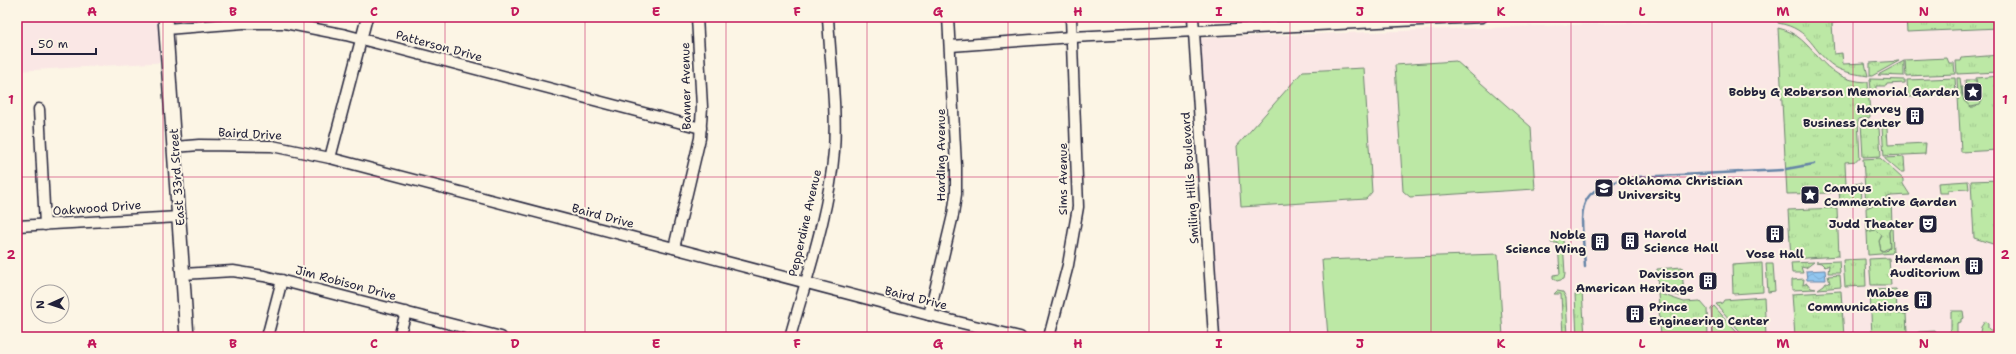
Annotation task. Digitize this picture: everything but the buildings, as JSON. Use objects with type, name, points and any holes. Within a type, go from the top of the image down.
[{"type":"street","points":[[330,158],[367,17]]},
{"type":"street","name":"Banner Avenue","points":[[674,248],[698,152],[701,128],[702,107],[698,17]]},
{"type":"street","name":"Pepperdine Avenue","points":[[790,337],[826,200],[834,149],[828,17]]},
{"type":"street","name":"Harding Avenue","points":[[929,315],[953,215],[956,194],[951,46],[948,17]]},
{"type":"street","name":"Sims Avenue","points":[[1049,337],[1068,265],[1078,207],[1071,17]]},
{"type":"street","name":"Smiling Hills Boulevard","points":[[1193,17],[1214,337]]},
{"type":"street","points":[[951,46],[1072,37],[1482,17]]},
{"type":"street","name":"Patterson Drive","points":[[166,23],[285,23],[361,39],[701,128]]},
{"type":"street","name":"East 33rd Street","points":[[166,23],[187,337]]},
{"type":"street","points":[[39,109],[45,225]]},
{"type":"street","name":"Baird Drive","points":[[175,147],[199,145],[272,146],[330,158],[929,315],[1020,337]]},
{"type":"street","name":"Oakwood Drive","points":[[17,226],[127,218],[179,217]]},
{"type":"street","name":"Jim Robison Drive","points":[[183,274],[233,271],[282,280],[501,337]]},
{"type":"street","points":[[267,337],[282,280]]},
{"type":"street","points":[[399,337],[406,312]]},
{"type":"shaded area","points":[[17,17],[165,17],[168,62],[17,71]]},
{"type":"shaded area","name":"Oklahoma Christian University","points":[[1684,17],[1999,17],[1999,337],[1220,337],[1199,38],[1684,21]]},
{"type":"green space","points":[[1778,17],[1840,17],[1841,22],[1832,23],[1834,54],[1842,53],[1843,64],[1865,63],[1868,76],[1847,72],[1835,67],[1827,61],[1805,35],[1789,26],[1778,23]]},
{"type":"green space","points":[[1906,17],[1999,17],[1999,28],[1907,32]]},
{"type":"green space","points":[[1778,28],[1791,33],[1801,40],[1827,67],[1838,74],[1851,80],[1868,82],[1870,117],[1858,119],[1860,159],[1857,159],[1857,161],[1845,162],[1846,185],[1861,183],[1862,202],[1840,203],[1839,191],[1832,191],[1831,193],[1787,194]]},
{"type":"green space","points":[[1999,55],[1999,72],[1957,74],[1956,61],[1961,61],[1962,58]]},
{"type":"green space","points":[[1947,58],[1949,63],[1954,63],[1955,74],[1906,76],[1905,60]]},
{"type":"green space","points":[[1456,61],[1531,127],[1535,189],[1410,197],[1403,191],[1395,65]]},
{"type":"green space","points":[[1899,61],[1872,76],[1870,76],[1870,63]]},
{"type":"green space","points":[[1904,61],[1904,76],[1878,75]]},
{"type":"green space","points":[[1364,68],[1372,192],[1366,199],[1241,207],[1237,146],[1303,71]]},
{"type":"green space","points":[[1999,76],[1999,150],[1961,152],[1957,78],[1960,78],[1962,95],[1971,107],[1976,107],[1982,101],[1976,78]]},
{"type":"green space","points":[[1955,78],[1956,94],[1908,97],[1907,80]]},
{"type":"green space","points":[[1870,79],[1905,80],[1905,83],[1876,86],[1876,89],[1871,90]]},
{"type":"green space","points":[[1965,80],[1976,80],[1976,86],[1981,92],[1982,97],[1980,105],[1971,107],[1964,101],[1961,87],[1963,87],[1965,97],[1970,97],[1974,93],[1971,87],[1966,89]]},
{"type":"green space","points":[[1875,121],[1876,128],[1879,128],[1881,156],[1863,157],[1861,122]]},
{"type":"green space","points":[[1882,128],[1887,128],[1888,145],[1926,143],[1925,154],[1884,156]]},
{"type":"green space","points":[[1904,157],[1905,172],[1900,172],[1884,158]]},
{"type":"green space","points":[[1880,158],[1903,179],[1903,184],[1910,195],[1891,196],[1866,206],[1863,159]]},
{"type":"green space","points":[[1999,180],[1999,246],[1974,238],[1971,181]]},
{"type":"green space","points":[[1968,181],[1969,189],[1948,190],[1948,193],[1939,193],[1938,183]]},
{"type":"green space","points":[[1891,198],[1892,225],[1889,232],[1890,247],[1881,251],[1879,241],[1882,236],[1875,230],[1867,232],[1866,208]]},
{"type":"green space","points":[[1837,208],[1839,256],[1791,259],[1788,210]]},
{"type":"green space","points":[[1892,225],[1893,253],[1868,255],[1867,232],[1875,230],[1882,235],[1879,241],[1881,251],[1886,251],[1890,247],[1889,232]]},
{"type":"green space","points":[[1553,235],[1562,235],[1563,240],[1565,274],[1564,279],[1557,281],[1553,278],[1553,275],[1560,274],[1558,243],[1551,243]]},
{"type":"green space","points":[[1498,254],[1503,337],[1328,337],[1322,260]]},
{"type":"green space","points":[[1889,258],[1891,285],[1871,285],[1869,259]]},
{"type":"green space","points":[[1865,259],[1866,286],[1845,287],[1843,260]]},
{"type":"green space","points":[[1839,261],[1840,273],[1828,273],[1829,265],[1825,267],[1821,263],[1816,262]]},
{"type":"green space","points":[[1814,262],[1806,268],[1801,267],[1803,273],[1792,273],[1791,263]]},
{"type":"green space","points":[[1762,263],[1763,292],[1733,294],[1732,265]]},
{"type":"green space","points":[[1766,264],[1773,264],[1775,291],[1768,292]]},
{"type":"green space","points":[[1682,267],[1684,297],[1658,291],[1657,269]]},
{"type":"green space","points":[[1840,275],[1841,287],[1818,289],[1826,282],[1830,283],[1828,276]]},
{"type":"green space","points":[[1804,279],[1803,285],[1807,283],[1811,288],[1816,289],[1792,290],[1792,280]]},
{"type":"green space","points":[[1588,289],[1588,291],[1582,292],[1585,337],[1577,337],[1575,295],[1579,291]]},
{"type":"green space","points":[[1896,289],[1897,314],[1906,314],[1907,332],[1913,335],[1919,332],[1936,331],[1936,337],[1872,337],[1870,290]]},
{"type":"green space","points":[[1557,291],[1563,292],[1566,298],[1568,337],[1563,337],[1561,294],[1554,294]]},
{"type":"green space","points":[[1841,291],[1844,337],[1795,337],[1792,294]]},
{"type":"green space","points":[[1658,293],[1684,302],[1700,301],[1707,309],[1708,337],[1661,337]]},
{"type":"green space","points":[[1764,297],[1766,337],[1745,337],[1716,304],[1722,303],[1724,300]]},
{"type":"green space","points":[[1714,306],[1741,337],[1713,337],[1711,309]]},
{"type":"green space","points":[[1951,311],[1963,311],[1964,318],[1961,319],[1961,322],[1957,323],[1957,336],[1951,337],[1942,333],[1948,333],[1951,330]]},
{"type":"green space","points":[[1985,321],[1988,323],[1988,328],[1994,333],[1994,337],[1983,337],[1980,332]]},
{"type":"water","points":[[1825,270],[1826,280],[1807,280],[1806,271]]},
{"type":"waterway","points":[[1786,169],[1814,164]]},
{"type":"waterway","points":[[1585,267],[1582,230],[1584,204],[1590,195],[1600,187],[1638,177],[1783,170]]},
{"type":"place","name":"Bobby G Roberson Memorial Garden","points":[[1973,92]]},
{"type":"place","name":"Harvey Business Center","points":[[1915,116]]},
{"type":"place","name":"Oklahoma Christian University","points":[[1604,188]]},
{"type":"place","name":"Campus Commerative Garden","points":[[1810,195]]},
{"type":"place","name":"Judd Theater","points":[[1928,224]]},
{"type":"place","name":"Vose Hall","points":[[1775,234]]},
{"type":"place","name":"Harold Science Hall","points":[[1630,241]]},
{"type":"place","name":"Noble Science Wing","points":[[1600,242]]},
{"type":"place","name":"Hardeman Auditorium","points":[[1974,266]]},
{"type":"place","name":"Davisson American Heritage","points":[[1708,281]]},
{"type":"place","name":"Mabee Communications","points":[[1923,300]]},
{"type":"place","name":"Prince Engineering Center","points":[[1635,314]]}]
